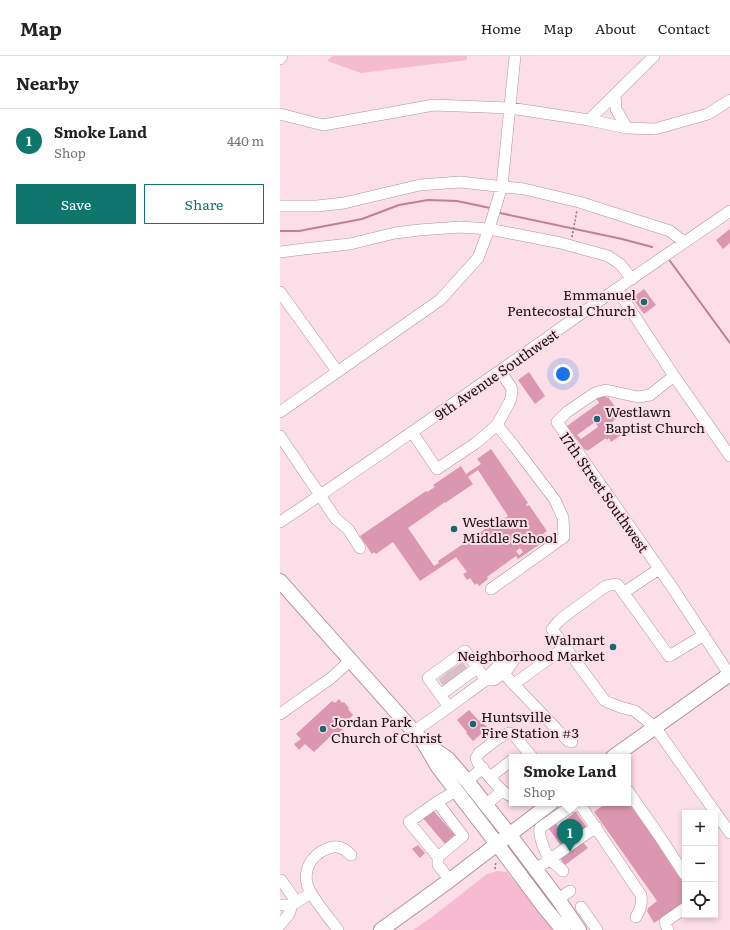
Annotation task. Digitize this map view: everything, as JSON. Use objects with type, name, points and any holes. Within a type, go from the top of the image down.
[{"type":"main road","points":[[280,581],[424,743],[438,768],[562,930]]},
{"type":"main road","points":[[617,754],[730,674]]},
{"type":"main road","points":[[424,743],[448,759],[467,781],[510,834],[579,930]]},
{"type":"main road","points":[[381,930],[450,880],[547,806]]},
{"type":"street","points":[[280,412],[440,300],[478,258],[489,229],[502,186],[515,56]]},
{"type":"street","points":[[589,120],[654,56]]},
{"type":"street","points":[[615,94],[616,109],[626,128]]},
{"type":"street","points":[[280,114],[323,125],[434,105],[510,108],[589,120],[626,128],[655,129],[708,114],[730,100]]},
{"type":"street","points":[[280,206],[344,204],[420,185],[460,182],[524,189],[579,202],[670,231],[684,242]]},
{"type":"street","name":"9th Avenue Southwest","points":[[280,522],[730,211]]},
{"type":"street","points":[[280,252],[350,244],[395,233],[460,226],[489,229],[561,243],[608,256],[620,264],[632,279]]},
{"type":"street","points":[[617,289],[674,376],[730,456]]},
{"type":"street","points":[[280,292],[337,371]]},
{"type":"street","points":[[412,432],[438,469],[476,443],[497,426],[511,398],[511,387],[500,371]]},
{"type":"street","name":"17th Street Southwest","points":[[674,376],[650,395],[638,397],[606,390],[595,392],[567,412],[557,422],[730,674]]},
{"type":"street","points":[[491,589],[564,537],[563,518],[555,500],[497,426]]},
{"type":"street","points":[[280,436],[336,519],[348,529],[360,548]]},
{"type":"street","points":[[623,593],[659,569]]},
{"type":"street","points":[[704,635],[669,656],[615,584],[608,585],[566,615],[552,630],[605,701],[622,708],[635,711],[655,728],[730,833]]},
{"type":"street","points":[[514,684],[565,647]]},
{"type":"street","points":[[440,695],[464,651],[486,680]]},
{"type":"street","points":[[414,731],[486,680],[490,674],[510,658],[516,657],[507,670],[494,680],[486,680]]},
{"type":"street","points":[[280,714],[331,678],[351,660]]},
{"type":"street","points":[[449,707],[428,678],[477,668]]},
{"type":"street","points":[[503,673],[568,741],[572,742]]},
{"type":"street","points":[[486,805],[507,794],[478,762],[476,758],[479,753],[502,736],[511,733],[529,753]]},
{"type":"street","points":[[467,781],[509,762]]},
{"type":"street","points":[[450,880],[438,865],[438,857],[409,822],[437,802],[456,791]]},
{"type":"street","points":[[631,795],[682,870]]},
{"type":"street","points":[[437,802],[463,836],[438,857]]},
{"type":"street","points":[[563,871],[550,860],[539,833],[540,828],[574,806]]},
{"type":"street","points":[[582,806],[641,895],[642,904],[636,917]]},
{"type":"street","points":[[536,869],[596,827]]},
{"type":"street","points":[[338,930],[311,893],[307,883],[306,874],[309,864],[316,856],[329,848],[337,846],[352,855]]},
{"type":"street","points":[[280,881],[281,880],[294,903]]},
{"type":"street","points":[[558,899],[570,891]]},
{"type":"street","points":[[280,905],[294,903],[311,893]]},
{"type":"street","points":[[280,925],[289,914],[294,903]]},
{"type":"street","points":[[581,907],[597,930]]},
{"type":"street","points":[[668,930],[666,922],[682,910]]},
{"type":"path","points":[[573,233],[576,220]]},
{"type":"shaded area","points":[[332,56],[467,56],[467,60],[361,73],[327,61]]},
{"type":"shaded area","points":[[497,871],[507,872],[555,930],[413,930],[487,874]]},
{"type":"building","points":[[730,229],[730,243],[723,249],[716,240]]},
{"type":"building","name":"Emmanuel Pentecostal Church","points":[[644,289],[656,305],[644,314],[632,298]]},
{"type":"building","points":[[529,372],[545,396],[535,404],[518,380]]},
{"type":"building","name":"Westlawn Baptist Church","points":[[603,393],[606,398],[608,397],[621,415],[612,422],[622,431],[619,433],[621,435],[611,442],[609,438],[607,440],[606,438],[587,451],[567,426],[599,403],[596,398]],"holes":[[[595,422],[598,427],[581,439],[577,435]]]},
{"type":"building","points":[[491,449],[528,503],[526,504],[527,506],[529,505],[547,531],[536,539],[537,541],[546,534],[549,538],[518,559],[516,556],[487,577],[488,579],[479,586],[477,583],[475,585],[470,578],[467,580],[463,574],[467,572],[456,557],[420,581],[393,542],[376,554],[374,552],[372,554],[360,536],[426,491],[427,492],[435,487],[433,485],[461,466],[466,474],[481,464],[477,459]],"holes":[[[478,470],[508,516],[495,525],[494,523],[438,561],[439,563],[434,566],[408,528],[473,484],[468,477]],[[520,548],[523,552],[519,555],[516,551]]]},
{"type":"building","name":"Jordan Park Church of Christ","points":[[339,699],[342,703],[344,702],[353,715],[346,722],[347,725],[339,733],[335,732],[314,752],[305,744],[299,750],[294,744],[301,739],[296,734],[332,701],[335,703]]},
{"type":"building","name":"Huntsville Fire Station #3","points":[[469,710],[488,728],[473,741],[457,720]]},
{"type":"building","points":[[602,806],[631,806],[682,881],[682,904],[654,923],[647,911],[648,908],[657,901],[594,812]]},
{"type":"building","points":[[432,809],[455,835],[445,844],[422,817]]},
{"type":"building","points":[[576,812],[588,829],[578,835],[566,819]]},
{"type":"building","points":[[554,821],[569,842],[562,847],[547,826]]},
{"type":"building","points":[[581,840],[588,848],[565,865],[559,857]]},
{"type":"building","points":[[418,845],[425,853],[420,858],[412,849]]},
{"type":"waterway","points":[[280,231],[299,231],[362,219],[399,205],[428,200],[457,201],[490,208]]},
{"type":"waterway","points":[[500,213],[622,239],[652,247]]},
{"type":"waterway","points":[[670,261],[730,343]]},
{"type":"tunnel","points":[[458,665],[463,672]]},
{"type":"tunnel","points":[[450,670],[455,678]]},
{"type":"tunnel","points":[[443,676],[448,683]]},
{"type":"place","name":"Emmanuel Pentecostal Church","points":[[644,302]]},
{"type":"place","name":"Westlawn Baptist Church","points":[[597,419]]},
{"type":"place","name":"Westlawn Middle School","points":[[454,529]]},
{"type":"place","name":"Walmart Neighborhood Market","points":[[613,647]]},
{"type":"place","name":"Huntsville Fire Station #3","points":[[473,724]]},
{"type":"place","name":"Jordan Park Church of Christ","points":[[323,729]]},
{"type":"place","name":"Smoke Land","points":[[570,852]]}]
